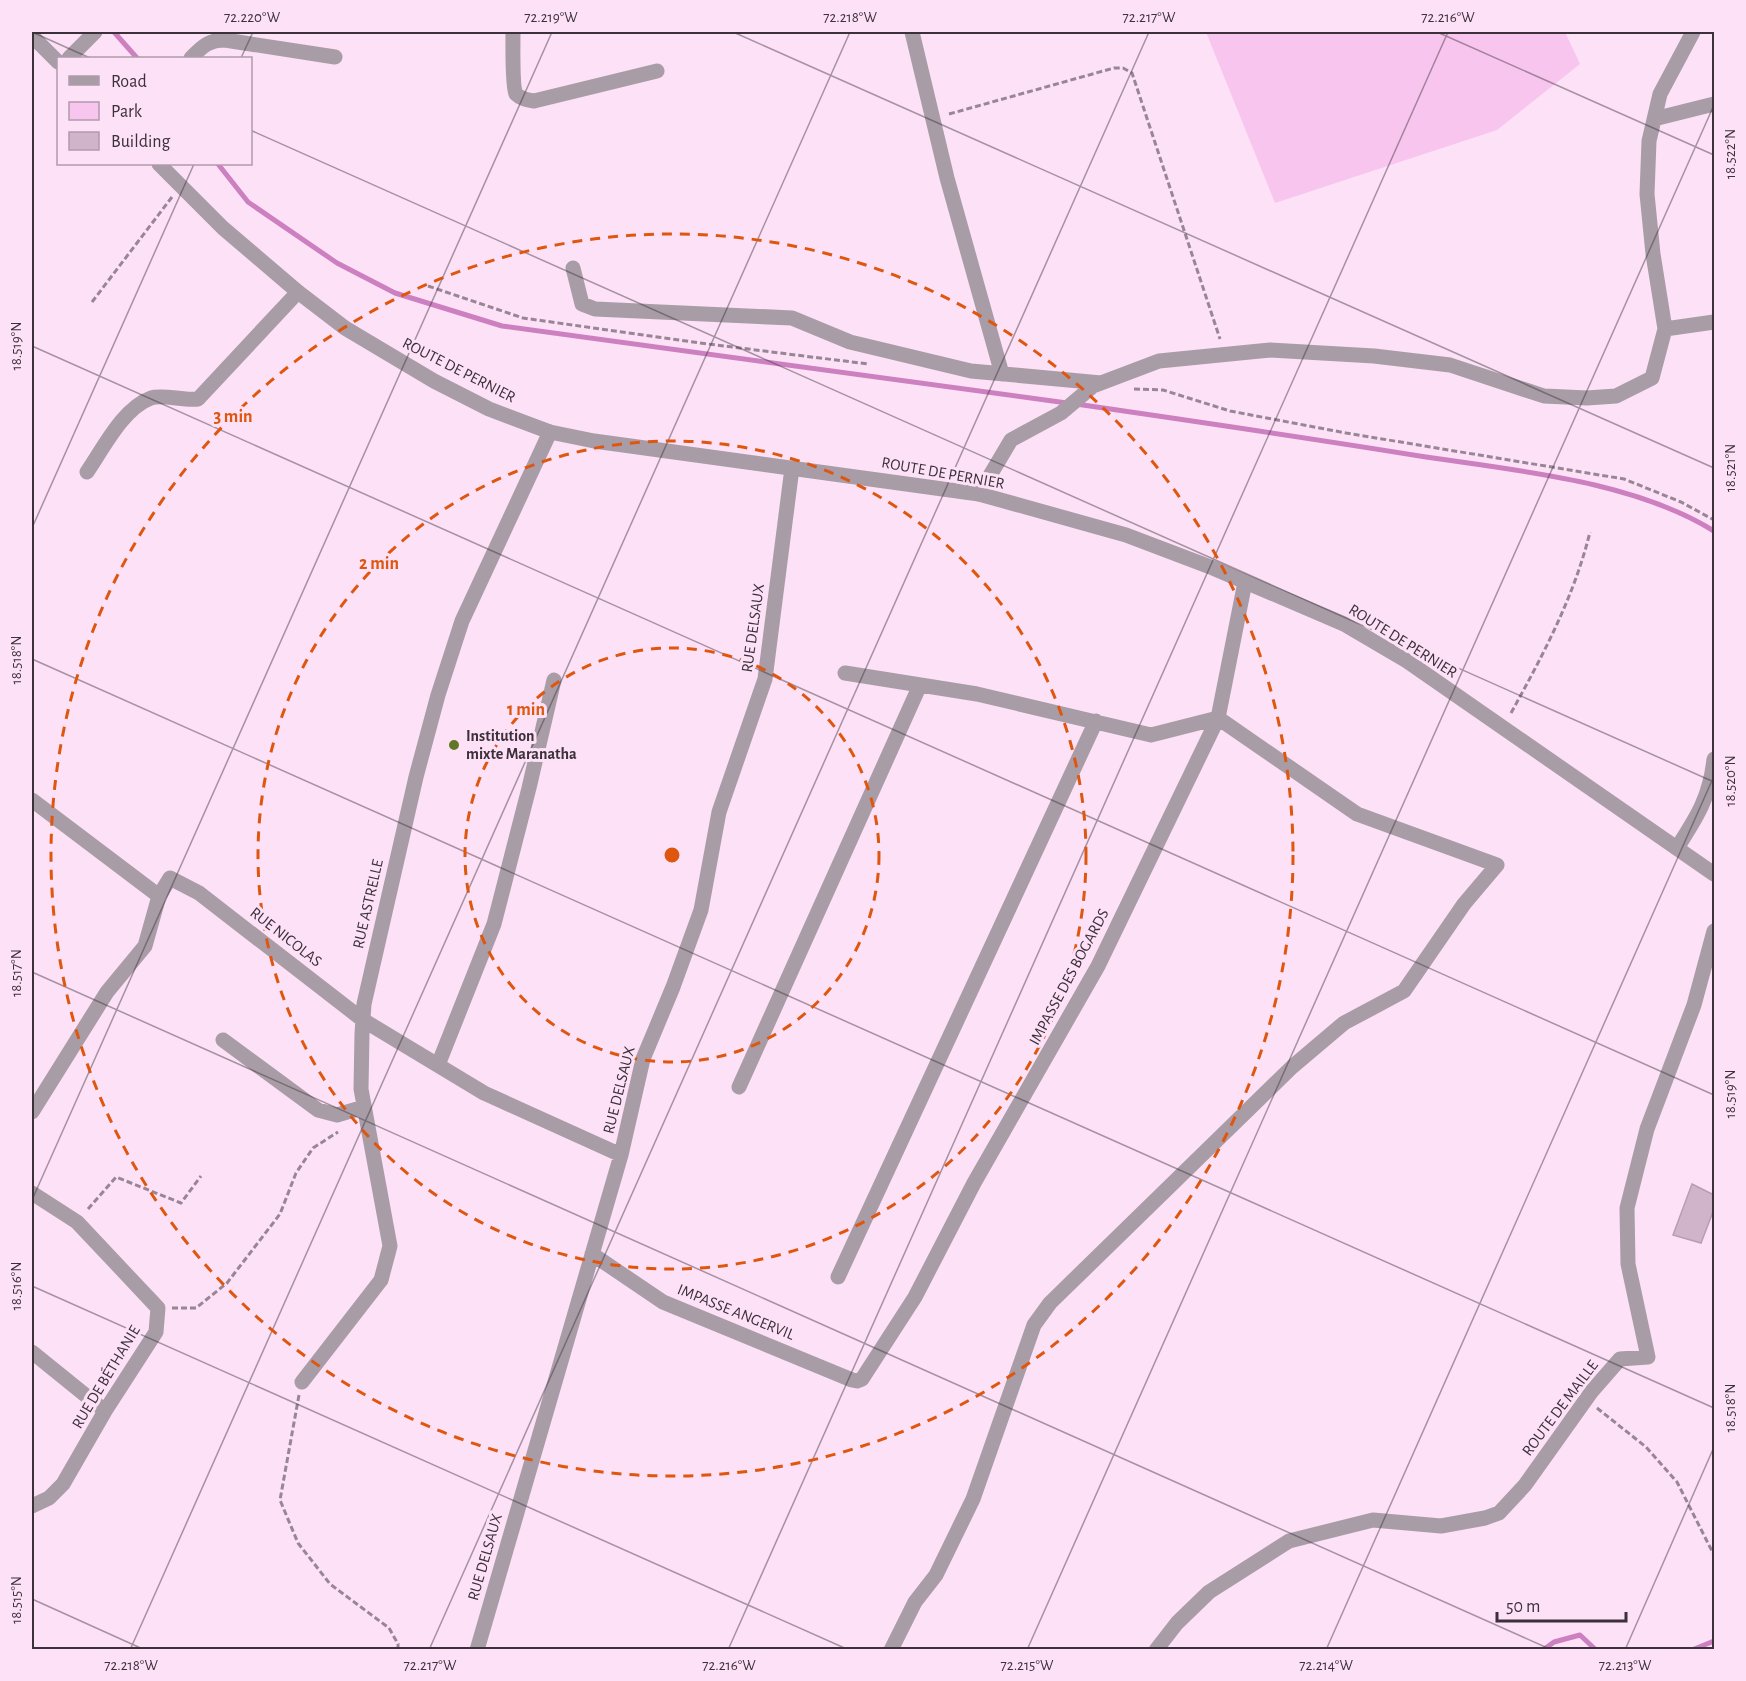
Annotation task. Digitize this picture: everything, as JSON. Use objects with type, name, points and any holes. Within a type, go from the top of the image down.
[{"type":"street","points":[[513,32],[514,90],[521,98],[527,100],[534,101],[657,71]]},
{"type":"street","points":[[912,32],[947,178],[1002,374]]},
{"type":"street","points":[[979,494],[1011,440],[1061,413],[1097,385],[1159,360],[1282,351],[1374,356],[1450,365],[1544,396],[1587,398],[1616,396],[1652,378],[1665,329],[1653,254],[1647,194],[1649,141],[1660,94],[1693,32]]},
{"type":"street","points":[[70,57],[92,35]]},
{"type":"street","points":[[192,57],[205,43],[214,40],[335,57]]},
{"type":"street","points":[[33,41],[57,61]]},
{"type":"street","points":[[1654,119],[1714,104]]},
{"type":"street","name":"ROUTE DE PERNIER","points":[[160,165],[223,228],[298,292],[345,328],[434,381],[489,409],[550,432],[594,441],[979,494],[1126,535],[1344,624],[1407,661],[1714,874]]},
{"type":"street","points":[[573,268],[582,304],[595,309],[792,318],[872,349],[971,371],[1097,385]]},
{"type":"street","points":[[87,472],[128,413],[152,398],[187,401],[198,399],[298,292]]},
{"type":"street","points":[[1665,329],[1714,322]]},
{"type":"street","name":"RUE ASTRELLE","points":[[302,1382],[381,1280],[390,1246],[361,1089],[364,1004],[405,820],[438,694],[462,621],[550,432]]},
{"type":"street","name":"RUE DELSAUX","points":[[477,1650],[621,1155],[643,1059],[673,987],[701,910],[719,812],[765,679],[792,468]]},
{"type":"street","name":"IMPASSE DES BOGARDS","points":[[870,1367],[915,1298],[974,1183],[1098,966],[1218,718],[1245,582]]},
{"type":"street","points":[[845,673],[977,694],[1151,735],[1218,718],[1357,813],[1497,865],[1464,904],[1404,991],[1344,1023],[1292,1067],[1045,1311],[1034,1325],[973,1499],[936,1575],[915,1602],[891,1650]]},
{"type":"street","points":[[438,1065],[494,924],[554,680]]},
{"type":"street","points":[[739,1087],[920,685]]},
{"type":"street","points":[[838,1277],[1096,721]]},
{"type":"street","points":[[1677,848],[1699,815],[1712,781],[1714,759]]},
{"type":"street","points":[[32,800],[159,896],[145,946],[107,992],[32,1112]]},
{"type":"street","name":"RUE NICOLAS","points":[[159,896],[170,878],[199,892],[363,1020],[484,1094],[621,1155]]},
{"type":"street","name":"ROUTE DE MAILLE","points":[[1156,1650],[1177,1623],[1209,1592],[1289,1541],[1373,1520],[1441,1526],[1485,1518],[1499,1513],[1526,1485],[1586,1399],[1620,1359],[1648,1357],[1628,1264],[1627,1208],[1647,1130],[1694,1005],[1714,931]]},
{"type":"street","points":[[223,1040],[318,1110],[337,1115],[364,1107]]},
{"type":"street","points":[[32,1193],[76,1222],[158,1308]]},
{"type":"street","name":"IMPASSE ANGERVIL","points":[[592,1254],[663,1302],[852,1380],[862,1379],[870,1367]]},
{"type":"street","name":"RUE DE BÉTHANIE","points":[[32,1506],[50,1498],[63,1484],[105,1411],[156,1332],[158,1308]]},
{"type":"street","points":[[32,1352],[105,1411]]},
{"type":"path","points":[[933,118],[1114,68],[1123,68],[1132,73],[1225,354]]},
{"type":"path","points":[[92,302],[180,186]]},
{"type":"path","points":[[428,286],[524,318],[878,366]]},
{"type":"path","points":[[1128,388],[1163,390],[1230,411],[1346,433],[1624,479],[1681,502],[1714,520]]},
{"type":"path","points":[[1503,728],[1567,603],[1583,562],[1590,532]]},
{"type":"path","points":[[158,1308],[196,1308],[227,1283],[280,1215],[296,1173],[313,1148]]},
{"type":"path","points":[[76,1222],[116,1177],[181,1203],[201,1176]]},
{"type":"path","points":[[302,1382],[280,1500],[298,1543],[330,1584],[389,1628],[398,1644],[398,1650]]},
{"type":"path","points":[[1586,1399],[1646,1447],[1677,1482],[1714,1555]]},
{"type":"green space","points":[[1206,32],[1565,32],[1580,64],[1497,130],[1275,203]]},
{"type":"building","points":[[1692,1184],[1714,1195],[1714,1209],[1701,1243],[1673,1235]]},
{"type":"waterway","points":[[114,32],[136,57]]},
{"type":"waterway","points":[[219,165],[248,202],[337,263],[395,293],[502,326],[1067,403]]},
{"type":"waterway","points":[[1076,404],[1537,473],[1612,489],[1648,500],[1714,531]]},
{"type":"waterway","points":[[1543,1650],[1554,1642],[1580,1635],[1596,1650]]},
{"type":"waterway","points":[[1692,1650],[1714,1641]]},
{"type":"place","name":"Institution mixte Maranatha","points":[[454,745]]}]
